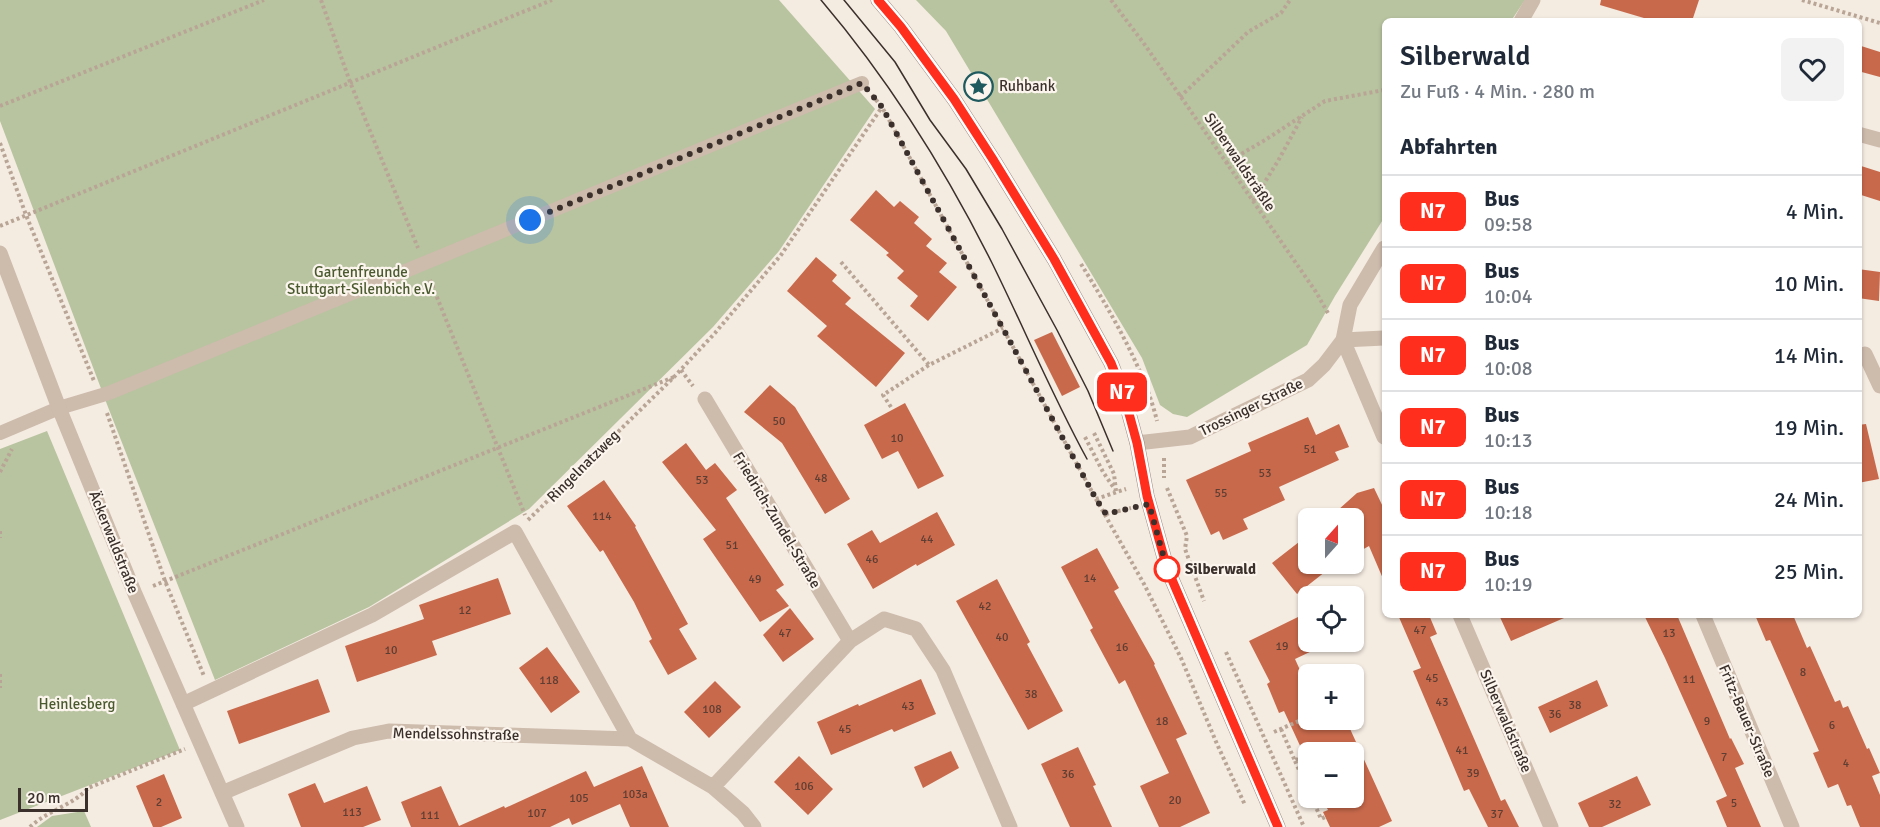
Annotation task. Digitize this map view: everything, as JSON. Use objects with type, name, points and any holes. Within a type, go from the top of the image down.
[{"type":"main road","points":[[878,0],[901,27],[954,99],[994,161],[1054,259],[1111,363],[1125,399],[1137,443],[1149,504],[1167,568],[1278,827]]},
{"type":"street","points":[[1523,18],[1533,0]]},
{"type":"street","points":[[1862,135],[1880,140]]},
{"type":"street","points":[[1382,251],[1350,304],[1343,340],[1382,433]]},
{"type":"street","name":"Äckerwaldstraße","points":[[0,254],[59,408],[135,594],[237,827]]},
{"type":"street","points":[[1343,340],[1382,338]]},
{"type":"street","name":"Trossinger Straße","points":[[1137,443],[1190,437],[1308,380],[1324,365],[1343,340]]},
{"type":"street","points":[[1868,354],[1880,386]]},
{"type":"street","name":"Friedrich-Zundel-Straße","points":[[705,399],[850,641]]},
{"type":"street","points":[[183,704],[372,615],[515,532],[630,739]]},
{"type":"street","name":"Silberwaldstraße","points":[[1461,618],[1551,827]]},
{"type":"street","name":"Fritz-Bauer-Straße","points":[[1704,618],[1791,827]]},
{"type":"street","points":[[713,787],[850,641],[884,619],[916,629],[943,670],[1010,827]]},
{"type":"street","name":"Mendelssohnstraße","points":[[222,793],[353,738],[389,731],[630,739],[713,787],[743,813],[753,827]]},
{"type":"lane","points":[[0,433],[59,408],[101,396],[862,83]]},
{"type":"path","points":[[0,106],[264,0]]},
{"type":"path","points":[[0,226],[552,0]]},
{"type":"path","name":"Silberwaldsträßle","points":[[1111,0],[1145,45],[1316,292],[1343,340]]},
{"type":"path","points":[[1180,97],[1248,32],[1281,13],[1290,0]]},
{"type":"path","points":[[1802,0],[1880,23]]},
{"type":"path","points":[[862,83],[882,107],[1144,584],[1181,658],[1246,806]]},
{"type":"path","points":[[1226,163],[1325,101],[1382,90]]},
{"type":"path","name":"Ringelnatzweg","points":[[515,532],[674,377],[715,333],[781,255],[882,107]]},
{"type":"path","points":[[1252,202],[1302,117]]},
{"type":"path","points":[[0,143],[101,396],[165,581],[210,690]]},
{"type":"path","points":[[841,262],[929,365]]},
{"type":"path","points":[[891,407],[883,395],[929,365],[1003,328]]},
{"type":"path","points":[[135,594],[674,377]]},
{"type":"path","points":[[1094,433],[1114,474],[1116,491]]},
{"type":"path","points":[[1085,437],[1103,472],[1116,491]]},
{"type":"path","points":[[0,472],[15,444]]},
{"type":"path","points":[[1164,481],[1187,536],[1185,549],[1205,604]]},
{"type":"path","points":[[1096,499],[1145,484]]},
{"type":"path","points":[[1106,514],[1149,504]]},
{"type":"path","points":[[0,531],[0,538]]},
{"type":"path","points":[[1223,644],[1304,827]]},
{"type":"path","points":[[0,674],[0,688]]},
{"type":"path","points":[[1274,732],[1298,721]]},
{"type":"path","points":[[1281,729],[1298,763]]},
{"type":"path","points":[[30,827],[51,810],[81,796],[88,788],[200,743]]},
{"type":"path","points":[[1315,822],[1323,818],[1318,808]]},
{"type":"green space","name":"Gartenfreunde Stuttgart-Silenbich e.V.","points":[[0,0],[779,0],[875,109],[779,251],[713,327],[529,509],[369,607],[215,680],[108,407],[0,121]]},
{"type":"green space","points":[[916,0],[1525,0],[1513,18],[1382,18],[1382,221],[1307,345],[1187,417],[1173,414],[1160,405],[1142,358],[946,31]]},
{"type":"green space","name":"Heinlesberg","points":[[47,431],[180,750],[0,820],[0,449]]},
{"type":"green space","points":[[84,811],[91,827],[37,827],[52,816]]},
{"type":"building","points":[[1601,0],[1699,0],[1693,18],[1644,18],[1600,5]]},
{"type":"building","points":[[1862,46],[1880,52],[1880,77],[1862,72]]},
{"type":"building","points":[[1862,166],[1880,172],[1880,201],[1862,195]]},
{"type":"building","points":[[876,190],[894,207],[900,201],[919,217],[914,223],[932,239],[926,246],[947,263],[939,272],[957,287],[928,321],[910,306],[918,296],[897,278],[904,271],[886,255],[889,253],[850,220]]},
{"type":"building","points":[[816,257],[837,275],[832,281],[851,298],[845,304],[905,353],[876,387],[817,336],[827,326],[787,291]]},
{"type":"building","points":[[1862,270],[1880,272],[1879,301],[1862,299]]},
{"type":"building","points":[[1052,332],[1080,387],[1062,396],[1034,340]]},
{"type":"building","points":[[770,385],[795,407],[850,499],[825,514],[782,443],[744,412]]},
{"type":"building","points":[[905,403],[944,476],[918,489],[898,451],[882,459],[864,425]]},
{"type":"building","points":[[1308,417],[1316,435],[1339,424],[1349,447],[1335,452],[1339,460],[1279,487],[1285,500],[1243,519],[1248,529],[1223,540],[1219,531],[1211,535],[1186,480],[1251,451],[1248,443]]},
{"type":"building","points":[[1862,424],[1866,424],[1879,479],[1862,482]]},
{"type":"building","points":[[686,443],[706,470],[715,463],[737,490],[726,498],[784,585],[776,590],[789,606],[760,622],[703,539],[716,530],[662,462]]},
{"type":"building","points":[[604,480],[636,526],[688,624],[679,629],[697,659],[668,675],[649,641],[652,639],[634,602],[603,550],[600,552],[567,506]]},
{"type":"building","points":[[1374,488],[1382,505],[1382,576],[1369,546],[1364,549],[1364,508],[1340,508],[1357,493]]},
{"type":"building","points":[[937,512],[955,545],[873,589],[847,544],[872,530],[880,543]]},
{"type":"building","points":[[1298,543],[1298,574],[1322,574],[1307,586],[1298,586],[1297,594],[1272,563]]},
{"type":"building","points":[[1097,548],[1119,588],[1114,591],[1155,664],[1187,734],[1176,739],[1210,813],[1180,827],[1159,827],[1140,786],[1169,773],[1125,680],[1119,684],[1090,630],[1093,628],[1061,567]]},
{"type":"building","points":[[498,578],[511,614],[432,641],[437,655],[357,682],[345,646],[424,619],[419,605]]},
{"type":"building","points":[[997,579],[1030,642],[1027,644],[1063,711],[1028,730],[956,601]]},
{"type":"building","points":[[790,608],[814,639],[783,662],[763,635]]},
{"type":"building","points":[[1298,617],[1298,652],[1310,652],[1295,659],[1298,666],[1298,730],[1351,730],[1356,742],[1298,742],[1284,711],[1279,713],[1267,684],[1270,682],[1249,641]]},
{"type":"building","points":[[1399,618],[1430,618],[1437,634],[1430,637],[1501,801],[1505,799],[1519,827],[1488,827],[1469,789],[1464,791],[1413,671],[1421,668]]},
{"type":"building","points":[[1500,618],[1564,618],[1511,641]]},
{"type":"building","points":[[1645,618],[1678,618],[1730,739],[1744,764],[1735,768],[1761,827],[1727,827],[1716,801],[1727,796]]},
{"type":"building","points":[[1756,618],[1794,618],[1807,648],[1810,646],[1835,702],[1840,700],[1843,708],[1848,706],[1880,773],[1872,776],[1880,795],[1880,827],[1860,827],[1851,805],[1847,806],[1838,784],[1828,788],[1813,753],[1819,751],[1770,640],[1766,641]]},
{"type":"building","points":[[547,647],[580,692],[551,713],[519,668]]},
{"type":"building","points":[[318,679],[330,712],[239,744],[227,711]]},
{"type":"building","points":[[921,679],[936,714],[894,732],[892,729],[831,755],[817,722]]},
{"type":"building","points":[[1597,680],[1608,706],[1550,733],[1538,707]]},
{"type":"building","points":[[715,681],[741,707],[709,738],[684,712]]},
{"type":"building","points":[[1078,747],[1112,827],[1070,827],[1041,764]]},
{"type":"building","points":[[951,751],[959,768],[923,788],[914,767]]},
{"type":"building","points":[[799,756],[833,789],[808,815],[774,782]]},
{"type":"building","points":[[1364,760],[1392,821],[1379,827],[1330,827],[1323,812],[1328,810],[1327,808],[1364,808]]},
{"type":"building","points":[[642,766],[669,827],[630,827],[620,804],[572,825],[569,818],[550,827],[411,827],[401,802],[441,786],[459,826],[586,771],[594,787]]},
{"type":"building","points":[[164,774],[182,818],[161,827],[153,827],[136,786]]},
{"type":"building","points":[[1637,776],[1651,805],[1602,827],[1589,827],[1578,803]]},
{"type":"building","points":[[315,783],[324,803],[367,786],[381,820],[363,827],[301,827],[288,794]]},
{"type":"tram line","points":[[821,0],[893,94],[955,194],[992,263],[1087,459]]},
{"type":"tram line","points":[[844,0],[895,62],[930,120],[966,169],[1002,229],[1088,391],[1113,451]]},
{"type":"bus line","name":"N7","points":[[878,0],[901,27],[954,99],[994,161],[1054,259],[1111,363],[1125,399],[1137,443],[1147,496],[1167,568],[1278,827]]},
{"type":"place","name":"Ruhbank","points":[[978,86]]},
{"type":"place","name":"Silberwald","points":[[1167,569]]},
{"type":"route","points":[[530,220],[862,83],[882,107],[1096,499],[1106,514],[1149,504],[1167,569]]}]
